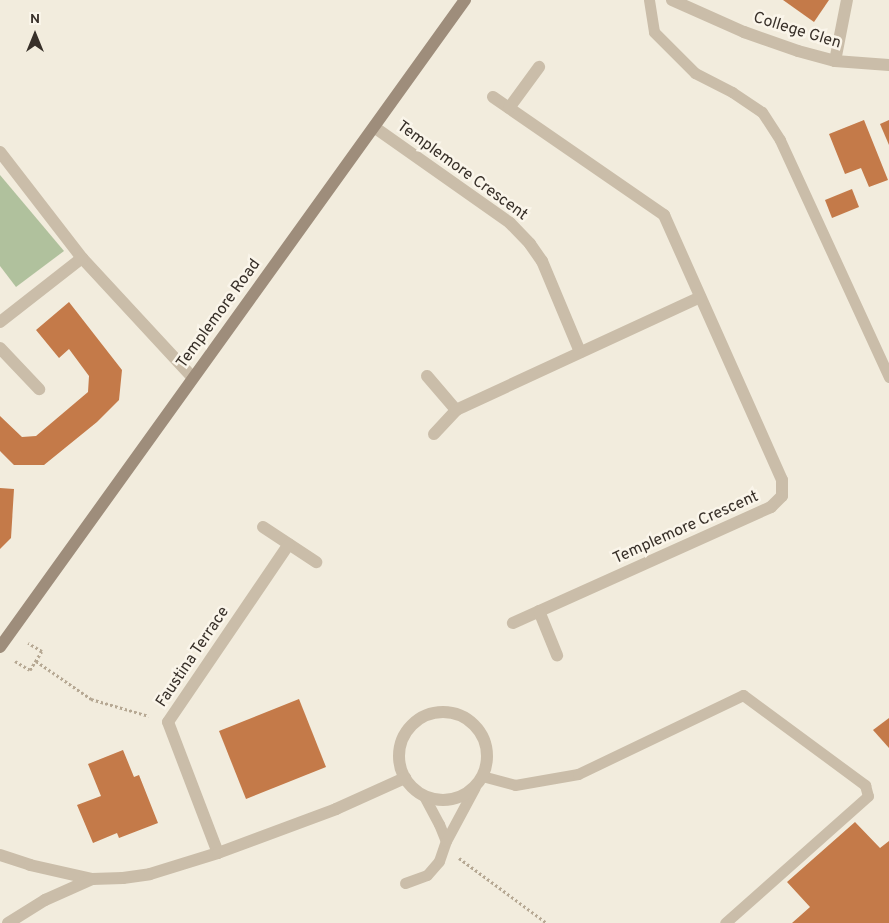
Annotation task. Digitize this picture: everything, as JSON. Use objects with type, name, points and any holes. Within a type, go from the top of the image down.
[{"type":"main road","name":"Templemore Road","points":[[4,652],[11,632],[465,0]]},
{"type":"street","name":"College Glen","points":[[672,0],[744,32],[798,51],[835,61],[889,65]]},
{"type":"street","points":[[835,61],[846,0]]},
{"type":"street","points":[[509,108],[539,67]]},
{"type":"street","name":"Templemore Crescent","points":[[493,97],[664,215],[782,480],[782,496],[771,507],[513,623]]},
{"type":"street","name":"Templemore Crescent","points":[[374,127],[510,223],[530,244],[542,261],[580,352]]},
{"type":"street","points":[[0,152],[82,258],[193,378]]},
{"type":"street","points":[[0,322],[82,258]]},
{"type":"street","points":[[434,434],[456,410],[700,297]]},
{"type":"street","points":[[0,348],[39,389]]},
{"type":"street","points":[[427,376],[456,410]]},
{"type":"street","points":[[263,527],[316,562]]},
{"type":"street","name":"Faustina Terrace","points":[[218,853],[168,722],[289,544]]},
{"type":"street","points":[[539,612],[557,655]]},
{"type":"street","points":[[442,712],[464,718],[480,733],[486,746],[487,762],[482,776],[474,787],[464,795],[451,799],[437,800],[424,796],[413,788],[405,778],[400,763],[400,749],[405,734],[414,723],[427,715],[442,712]]},
{"type":"street","points":[[0,855],[30,865],[92,879],[123,878],[150,874],[218,853],[336,809],[405,778]]},
{"type":"street","points":[[8,923],[45,900],[92,879]]},
{"type":"lane","points":[[649,0],[654,32],[695,73],[732,92],[762,112],[780,140],[889,377]]},
{"type":"lane","points":[[482,776],[515,786],[578,774],[743,696],[865,785],[868,796],[726,923]]},
{"type":"lane","points":[[405,883],[426,875],[440,861],[445,844],[474,787]]},
{"type":"lane","points":[[424,796],[440,824],[445,844]]},
{"type":"path","points":[[4,652],[30,670],[42,651],[11,632]]},
{"type":"path","points":[[36,661],[91,699],[168,722]]},
{"type":"path","points":[[445,844],[547,923]]},
{"type":"green space","points":[[0,175],[64,251],[16,287],[0,266]]},
{"type":"building","points":[[783,0],[829,0],[814,22]]},
{"type":"building","points":[[864,120],[888,180],[869,187],[861,168],[845,174],[829,134]]},
{"type":"building","points":[[889,120],[889,145],[880,124]]},
{"type":"building","points":[[852,189],[859,207],[832,218],[825,200]]},
{"type":"building","points":[[69,302],[122,370],[119,400],[97,422],[44,465],[14,465],[0,451],[0,416],[22,437],[36,436],[88,392],[89,376],[69,349],[59,358],[36,330]]},
{"type":"building","points":[[0,488],[14,489],[11,538],[0,549]]},
{"type":"building","points":[[299,699],[326,767],[246,799],[219,731]]},
{"type":"building","points":[[889,718],[889,748],[873,730]]},
{"type":"building","points":[[123,750],[134,777],[139,775],[158,823],[119,838],[117,833],[93,843],[77,805],[101,796],[88,764]]},
{"type":"building","points":[[855,822],[880,848],[889,841],[889,923],[792,923],[810,907],[787,882]]}]
